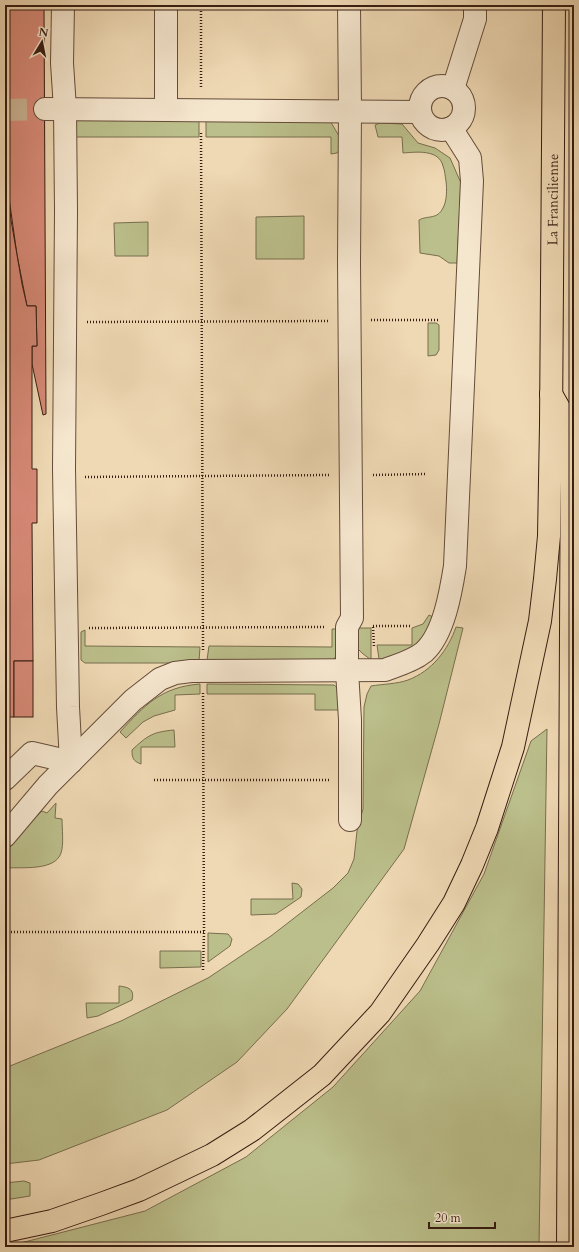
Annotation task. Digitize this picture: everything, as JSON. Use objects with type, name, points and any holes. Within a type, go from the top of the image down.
[{"type":"main road","name":"La Francilienne","points":[[5,1231],[52,1221],[139,1190],[212,1154],[252,1130],[322,1075],[380,1013],[428,944],[454,903],[480,847],[502,786],[520,717],[540,621],[549,536],[554,5]]},
{"type":"main road","points":[[551,394],[572,431],[568,1247]]},
{"type":"lane","points":[[63,5],[62,63],[55,109],[66,211],[64,477],[68,729],[72,762]]},
{"type":"lane","points":[[166,5],[166,110]]},
{"type":"lane","points":[[348,5],[350,110],[349,320],[352,618],[347,627],[347,671],[350,720],[350,820]]},
{"type":"lane","points":[[453,89],[475,19],[475,5]]},
{"type":"lane","points":[[439,86],[453,89],[458,93],[464,106],[464,113],[461,119],[451,128],[438,130],[431,128],[426,124],[420,112],[420,104],[426,92],[439,86]]},
{"type":"lane","points":[[55,109],[201,111],[350,110],[420,112]]},
{"type":"lane","points":[[5,836],[44,790],[133,700],[160,679],[175,673],[191,671],[385,670],[410,661],[424,651],[436,635],[450,597],[455,566],[472,181],[470,158],[451,128]]},
{"type":"lane","points":[[5,779],[32,753],[72,762]]},
{"type":"path","points":[[201,5],[202,628],[204,780],[203,970]]},
{"type":"path","points":[[65,323],[438,320]]},
{"type":"path","points":[[64,477],[427,474]]},
{"type":"path","points":[[66,628],[410,626]]},
{"type":"path","points":[[154,780],[333,780]]},
{"type":"path","points":[[7,922],[6,1034],[8,1059]]},
{"type":"path","points":[[6,932],[204,932]]},
{"type":"green space","points":[[72,119],[199,119],[199,137],[73,137]]},
{"type":"green space","points":[[206,119],[329,119],[339,136],[340,149],[337,153],[331,154],[331,137],[206,137]]},
{"type":"green space","points":[[380,123],[402,124],[418,143],[435,148],[450,158],[461,183],[457,263],[449,263],[439,256],[420,253],[419,220],[435,216],[441,212],[445,202],[447,191],[441,161],[432,154],[414,152],[403,153],[402,137],[378,137],[375,125]]},
{"type":"green space","points":[[304,216],[304,259],[256,259],[256,217]]},
{"type":"green space","points":[[148,222],[148,256],[115,256],[114,223]]},
{"type":"green space","points":[[428,323],[436,323],[439,325],[439,350],[436,355],[428,356]]},
{"type":"green space","points":[[429,615],[433,617],[423,642],[396,659],[379,659],[377,645],[412,645],[412,628],[423,624]]},
{"type":"green space","points":[[456,627],[463,628],[439,724],[404,849],[287,1009],[237,1062],[167,1110],[39,1160],[5,1164],[5,1068],[121,1021],[208,978],[271,936],[333,888],[348,873],[354,859],[357,831],[363,809],[364,707],[367,694],[371,686],[408,680],[417,676],[432,665],[444,652]]},
{"type":"green space","points":[[357,628],[371,628],[371,660],[355,646]]},
{"type":"green space","points":[[332,629],[340,632],[338,654],[333,660],[207,660],[209,646],[332,647]]},
{"type":"green space","points":[[85,630],[85,646],[200,647],[199,661],[167,663],[85,663],[81,660],[81,632]]},
{"type":"green space","points":[[200,684],[200,694],[175,695],[175,710],[154,716],[143,722],[126,738],[120,732],[146,706],[164,693],[186,686]]},
{"type":"green space","points":[[207,684],[334,685],[340,690],[339,710],[315,710],[315,694],[207,694]]},
{"type":"green space","points":[[547,729],[539,1247],[5,1247],[145,1211],[246,1157],[333,1087],[420,991],[484,874],[531,741]]},
{"type":"green space","points":[[174,730],[175,747],[141,747],[141,764],[136,762],[132,755],[132,750],[142,741],[156,733]]},
{"type":"green space","points":[[56,803],[55,818],[62,819],[63,836],[62,850],[58,859],[52,863],[38,867],[7,868],[5,870],[5,853],[42,811],[47,813]]},
{"type":"green space","points":[[292,883],[298,884],[302,889],[301,897],[276,914],[251,915],[251,899],[293,899]]},
{"type":"green space","points":[[208,933],[228,934],[232,939],[230,946],[208,962]]},
{"type":"green space","points":[[160,951],[201,951],[201,967],[160,968]]},
{"type":"green space","points":[[119,986],[125,987],[132,991],[132,1000],[98,1016],[87,1018],[86,1003],[119,1003]]},
{"type":"green space","points":[[24,1181],[30,1183],[30,1196],[5,1200],[5,1183]]},
{"type":"building","points":[[5,5],[44,5],[46,414],[43,415],[32,364],[32,346],[37,346],[36,306],[27,306],[17,255],[5,160]]},
{"type":"building","points":[[5,160],[11,220],[22,284],[27,306],[36,306],[37,346],[32,346],[32,469],[37,469],[37,523],[32,523],[33,661],[14,661],[14,717],[5,717]]},
{"type":"building","points":[[14,661],[33,661],[33,717],[14,717]]},
{"type":"tunnel","points":[[5,110],[45,109]]}]
